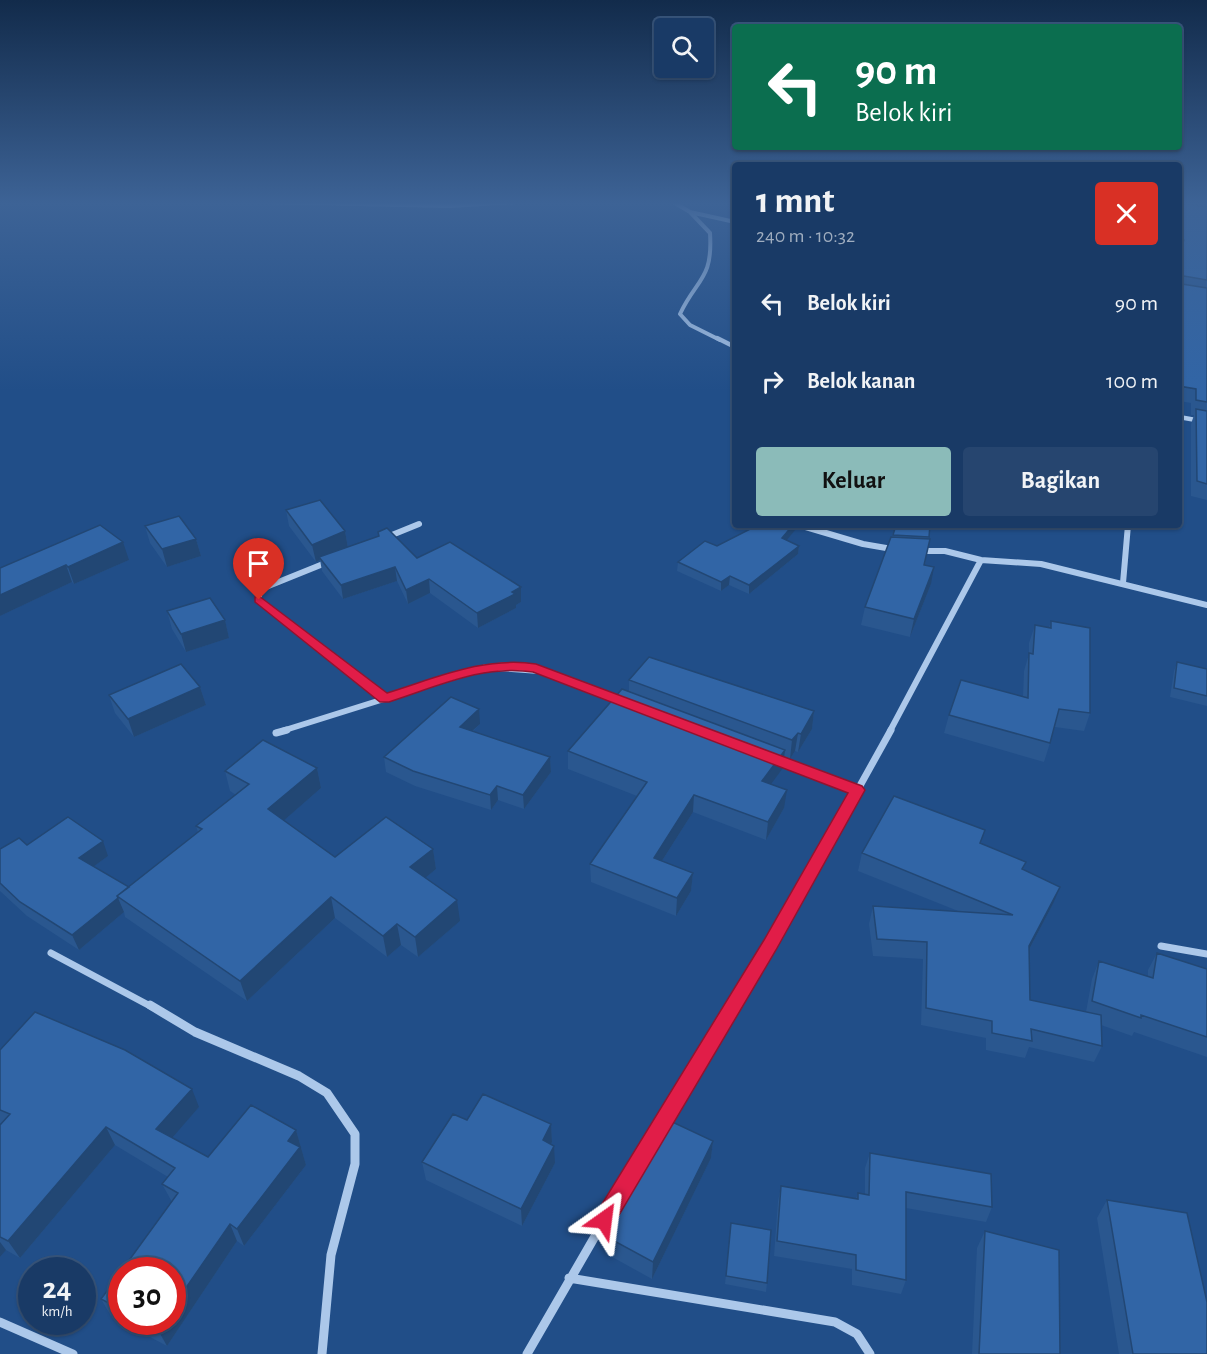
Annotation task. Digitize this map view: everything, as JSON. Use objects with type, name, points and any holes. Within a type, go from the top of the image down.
[{"type":"street","points":[[710,265],[705,279],[683,305],[680,314],[690,325],[732,346]]},
{"type":"street","points":[[1182,418],[1207,422]]},
{"type":"street","points":[[375,542],[419,524]]},
{"type":"street","points":[[809,528],[862,544],[896,550]]},
{"type":"street","points":[[1124,583],[1128,528]]},
{"type":"street","points":[[908,551],[945,551],[981,560],[1041,564],[1207,605]]},
{"type":"street","points":[[332,560],[266,587],[259,592],[259,600],[384,699]]},
{"type":"street","points":[[527,1354],[569,1278],[770,945],[899,716],[981,560]]},
{"type":"street","points":[[276,732],[486,667],[513,665],[536,668],[624,702]]},
{"type":"street","points":[[768,756],[857,790]]},
{"type":"street","points":[[1161,946],[1207,954]]},
{"type":"street","points":[[51,953],[126,991],[195,1032],[299,1076],[327,1093],[355,1134],[355,1164],[332,1255],[322,1354]]},
{"type":"street","points":[[569,1278],[834,1322],[856,1334],[870,1354]]},
{"type":"street","points":[[0,1322],[73,1354]]},
{"type":"building","points":[[1182,265],[1207,265],[1207,280],[1182,278]]},
{"type":"building","points":[[1182,284],[1207,288],[1207,402],[1196,400],[1196,389],[1182,387]]},
{"type":"building","points":[[1196,409],[1207,411],[1207,484],[1197,481]]},
{"type":"building","points":[[320,500],[345,531],[312,545],[286,510]]},
{"type":"building","points":[[179,516],[196,539],[162,549],[145,526]]},
{"type":"building","points":[[100,525],[123,542],[0,595],[0,568]]},
{"type":"building","points":[[387,528],[417,558],[450,542],[521,587],[512,592],[515,594],[477,613],[429,579],[406,590],[395,567],[341,585],[319,557],[379,536],[378,532]]},
{"type":"building","points":[[752,528],[790,528],[782,538],[799,546],[749,585],[730,576],[721,582],[678,562],[705,541],[717,546]]},
{"type":"building","points":[[895,528],[930,528],[929,537],[893,535]]},
{"type":"building","points":[[891,537],[930,539],[924,565],[934,567],[914,619],[865,607]]},
{"type":"building","points":[[210,598],[225,620],[181,634],[167,611]]},
{"type":"building","points":[[1051,621],[1090,628],[1090,713],[1059,709],[1050,743],[949,715],[961,680],[1028,698],[1029,653],[1033,654],[1035,625],[1051,628]]},
{"type":"building","points":[[649,657],[814,711],[801,734],[798,733],[792,740],[629,680]]},
{"type":"building","points":[[1177,662],[1207,669],[1207,696],[1174,688]]},
{"type":"building","points":[[181,664],[200,687],[128,719],[109,695]]},
{"type":"building","points":[[622,689],[785,750],[762,781],[787,790],[768,822],[694,795],[654,858],[693,873],[677,898],[590,864],[647,782],[568,751]]},
{"type":"building","points":[[451,697],[479,709],[460,727],[550,757],[523,795],[497,786],[490,795],[413,771],[384,757]]},
{"type":"building","points":[[263,740],[317,768],[268,809],[335,857],[386,817],[433,849],[410,867],[457,900],[415,937],[397,924],[383,936],[331,897],[240,981],[117,896],[202,829],[196,826],[249,784],[225,771]]},
{"type":"building","points":[[894,796],[985,830],[980,843],[1026,862],[1022,869],[1060,887],[1029,946],[1030,1000],[1101,1015],[1102,1046],[1031,1029],[1032,1041],[992,1033],[992,1021],[926,1008],[927,942],[877,939],[873,906],[1013,915],[862,853]]},
{"type":"building","points":[[68,817],[103,841],[79,858],[129,887],[72,935],[20,902],[0,883],[0,849],[19,838],[27,845]]},
{"type":"building","points":[[1157,953],[1207,969],[1207,1037],[1092,1001],[1099,961],[1153,978]]},
{"type":"building","points":[[35,1012],[125,1050],[192,1089],[156,1129],[208,1157],[251,1105],[296,1130],[288,1141],[300,1147],[237,1229],[230,1224],[186,1288],[186,1257],[131,1257],[178,1193],[162,1184],[175,1168],[106,1127],[8,1241],[0,1237],[0,1125],[10,1114],[0,1110],[0,1050]]},
{"type":"building","points":[[483,1094],[551,1124],[543,1140],[554,1146],[521,1209],[422,1162],[453,1114],[467,1120]]},
{"type":"building","points":[[666,1119],[713,1141],[653,1262],[605,1236]]},
{"type":"building","points":[[870,1153],[991,1174],[992,1207],[906,1192],[906,1280],[856,1270],[856,1255],[777,1241],[781,1186],[858,1199],[858,1193],[869,1195]]},
{"type":"building","points":[[1107,1200],[1187,1213],[1207,1302],[1207,1354],[1133,1354]]},
{"type":"building","points":[[731,1223],[771,1230],[767,1283],[726,1276]]},
{"type":"building","points":[[985,1231],[1059,1250],[1060,1354],[979,1354]]},
{"type":"building","points":[[108,1290],[108,1303],[101,1299]]},
{"type":"route","points":[[259,600],[384,699],[486,667],[513,665],[536,668],[857,790],[770,945],[604,1220]]}]
